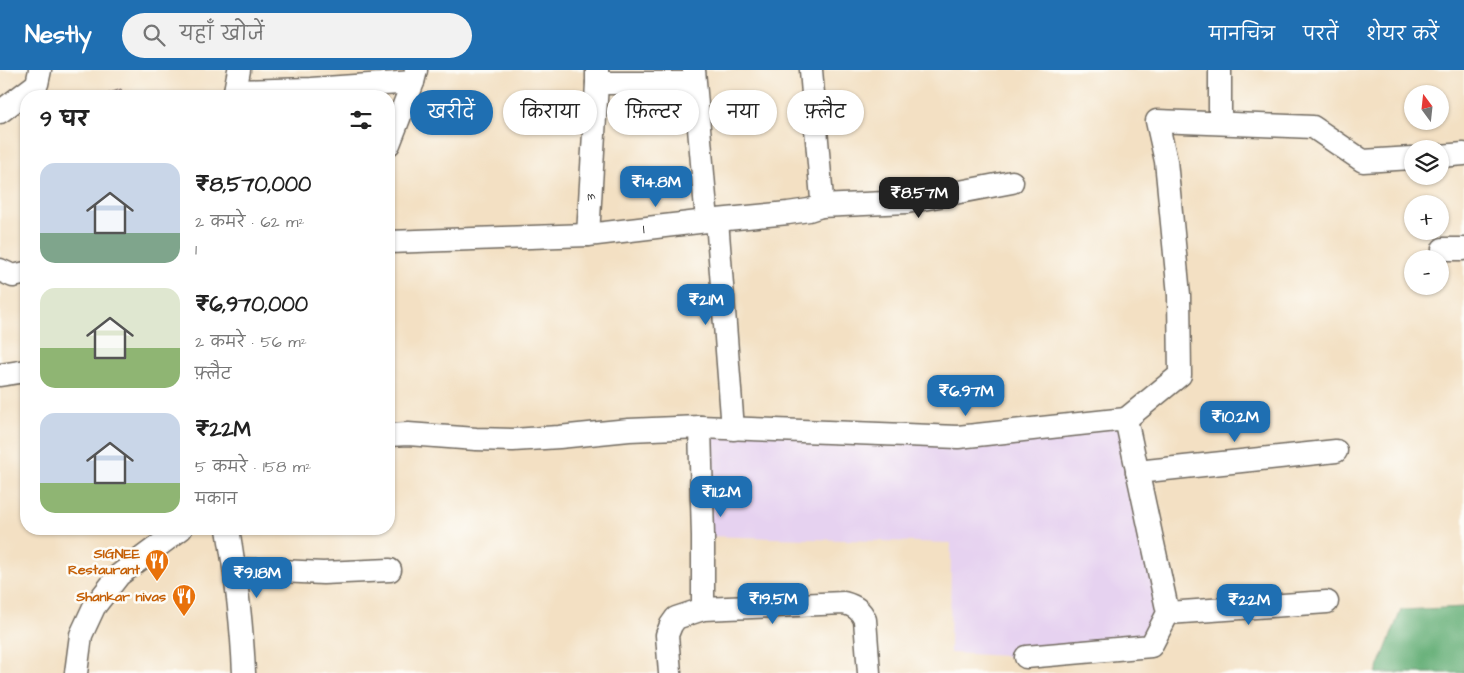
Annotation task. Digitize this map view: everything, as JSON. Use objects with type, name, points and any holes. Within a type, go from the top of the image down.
[{"type":"street","points":[[29,90],[37,84],[40,70]]},
{"type":"street","points":[[811,70],[822,199],[821,206]]},
{"type":"street","points":[[1220,70],[1220,123]]},
{"type":"street","points":[[236,86],[310,89],[414,76],[395,128]]},
{"type":"street","points":[[597,76],[694,76],[712,220],[734,429]]},
{"type":"street","name":"3","points":[[588,235],[597,76]]},
{"type":"street","points":[[0,112],[20,97]]},
{"type":"street","points":[[395,435],[513,440],[629,430],[700,427],[958,437],[1126,419],[1180,375],[1179,294],[1174,237],[1166,161],[1157,120],[1313,127],[1363,161],[1404,158]]},
{"type":"street","points":[[1449,155],[1464,154]]},
{"type":"street","name":"1","points":[[395,242],[588,235],[788,213],[821,206],[907,202],[1012,182]]},
{"type":"street","points":[[0,270],[13,276],[20,274]]},
{"type":"street","points":[[0,375],[20,372]]},
{"type":"street","points":[[1026,657],[1151,646],[1168,613],[1126,419]]},
{"type":"street","points":[[700,427],[703,609]]},
{"type":"street","points":[[1138,472],[1336,451]]},
{"type":"street","points":[[76,673],[82,635],[94,607],[119,575],[173,535]]},
{"type":"street","points":[[229,535],[235,569],[244,652],[244,673]]},
{"type":"street","points":[[235,569],[323,573],[390,570]]},
{"type":"street","points":[[1168,613],[1327,602]]},
{"type":"street","points":[[670,673],[667,635],[676,618],[703,609],[844,603],[854,606],[862,613],[865,620],[869,673]]},
{"type":"shaded area","points":[[1126,419],[1168,613],[1151,646],[1026,657],[950,653],[951,543],[703,536],[700,427],[958,437]]},
{"type":"green space","points":[[1464,607],[1464,673],[1376,673],[1401,610]]},
{"type":"place","name":"SIGNEE Restaurant","points":[[157,582]]},
{"type":"place","name":"Shankar nivas","points":[[184,617]]}]
